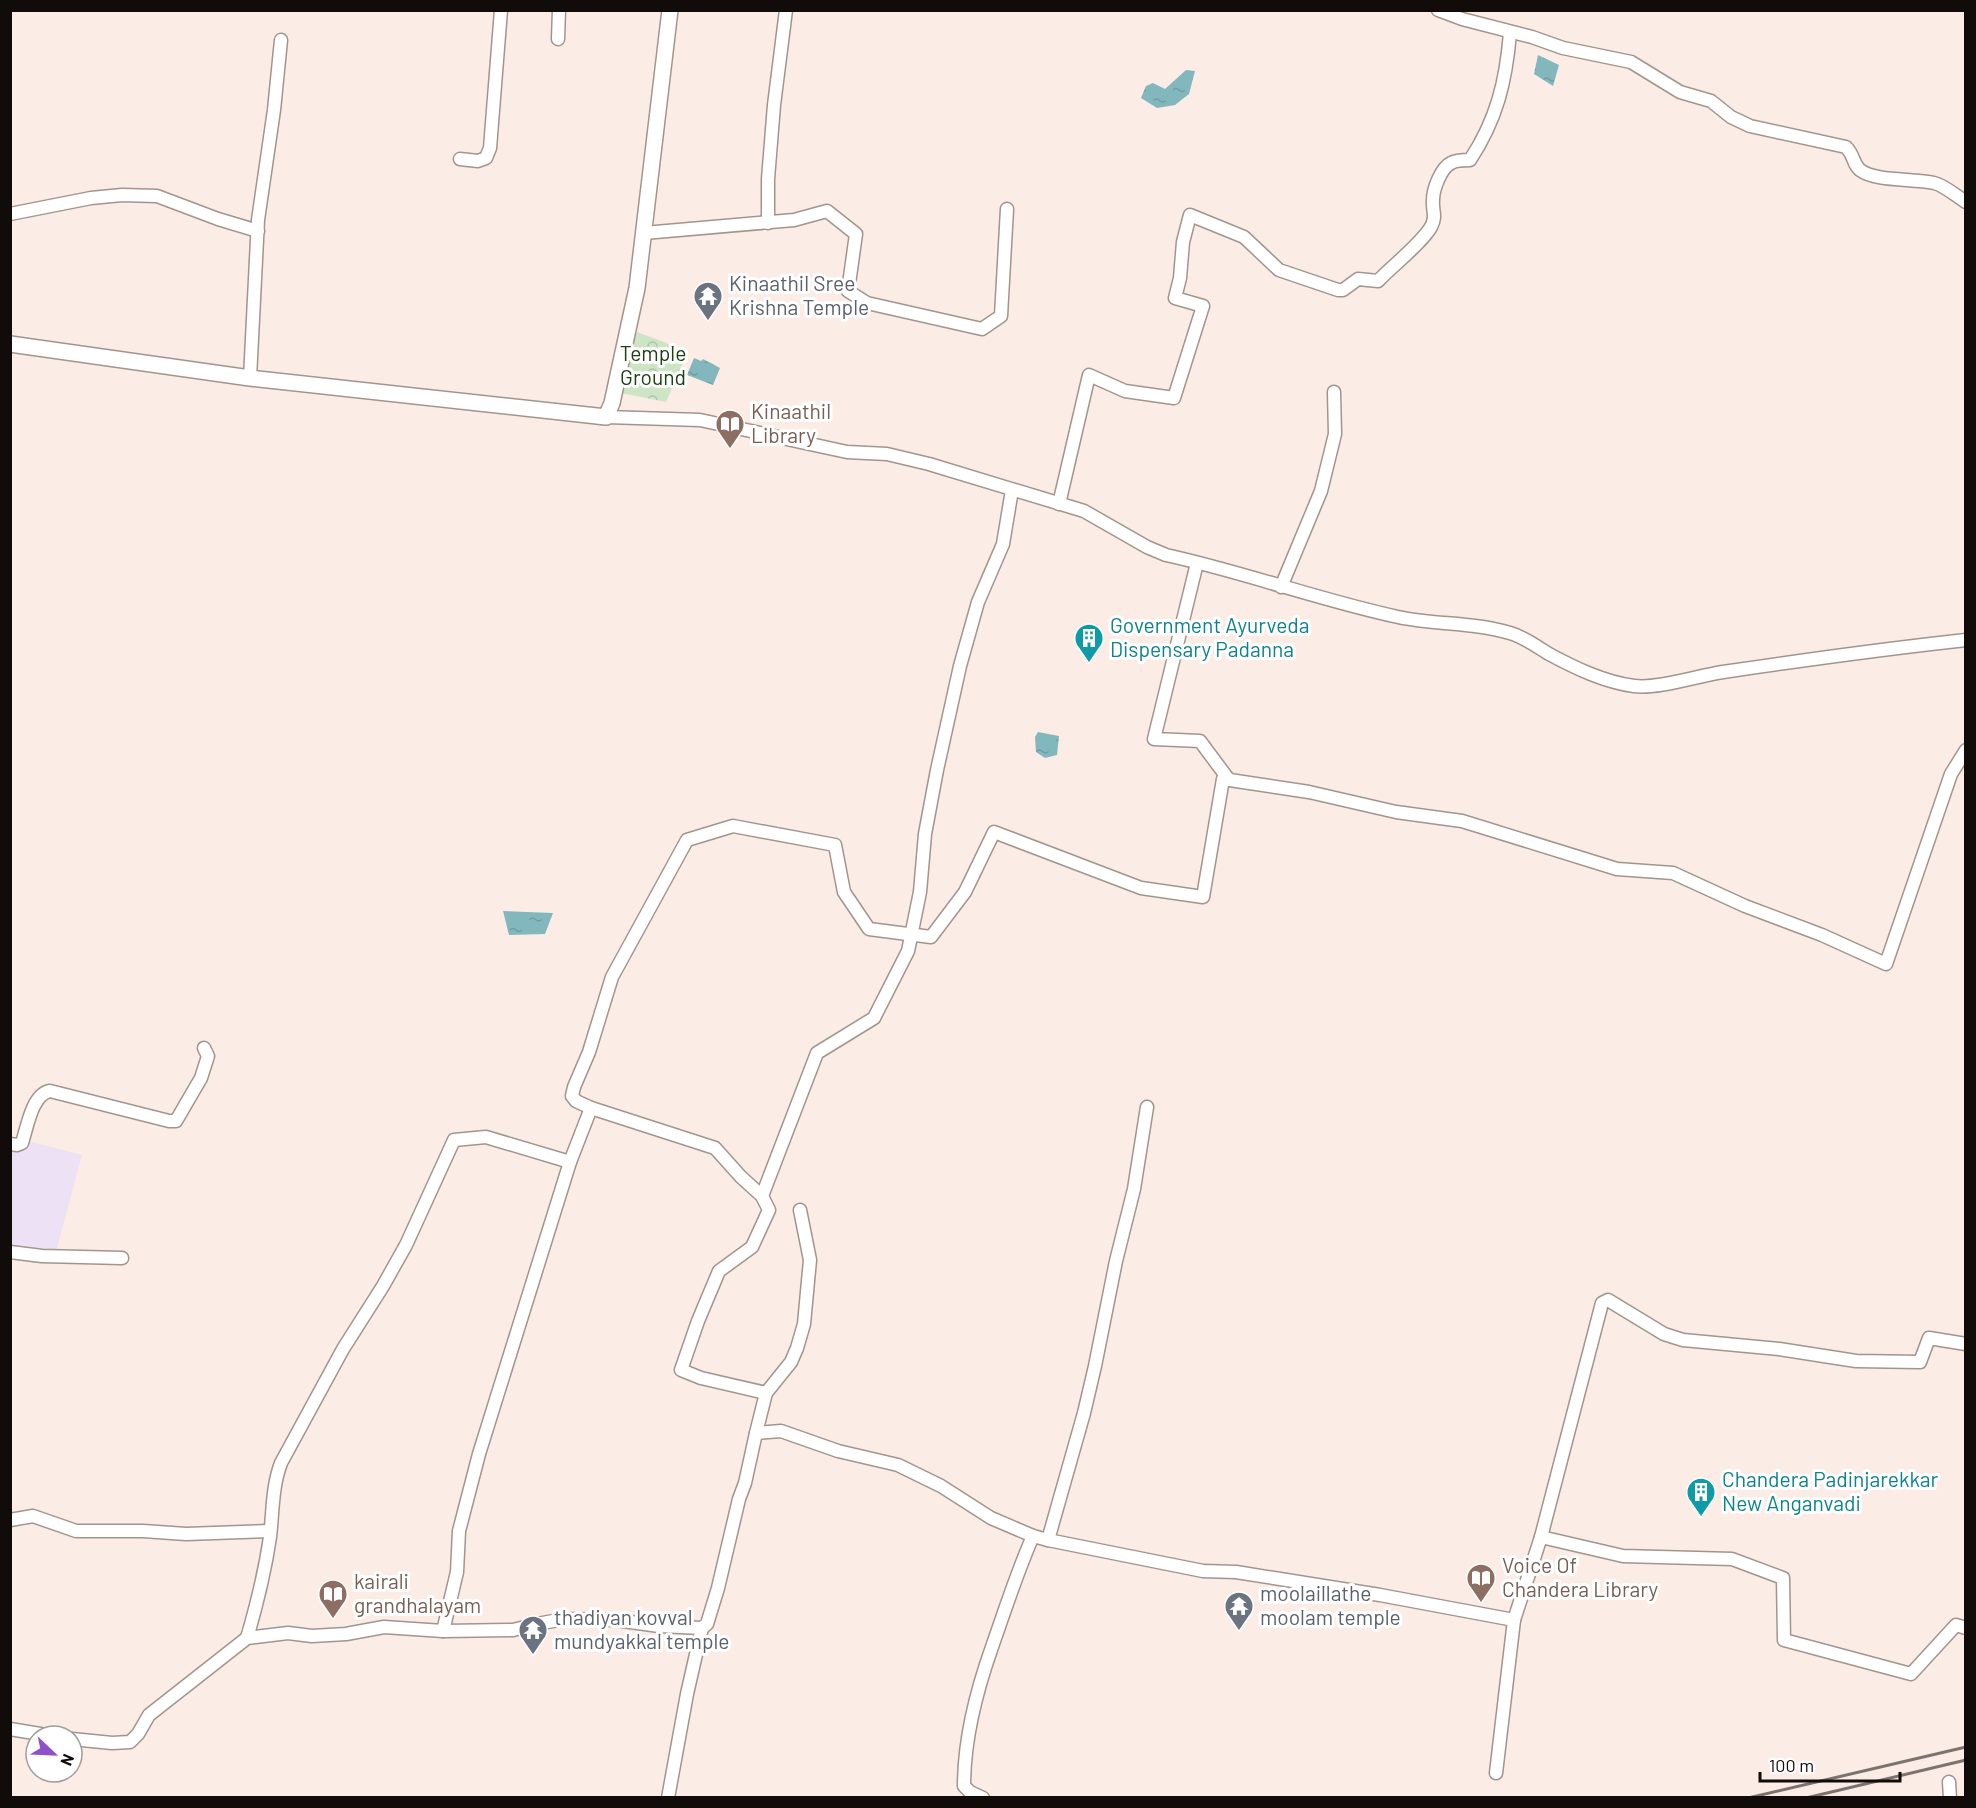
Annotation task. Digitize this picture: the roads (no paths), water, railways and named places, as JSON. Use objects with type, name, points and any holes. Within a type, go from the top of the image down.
[{"type":"main road","points":[[10,344],[250,378],[606,417],[612,403],[637,288],[670,10]]},
{"type":"street","points":[[460,159],[486,158],[490,148],[501,10]]},
{"type":"street","points":[[558,39],[559,10]]},
{"type":"street","points":[[768,223],[768,178],[774,105],[786,10]]},
{"type":"street","points":[[1438,10],[1590,55],[1631,62],[1680,92],[1711,101],[1731,117],[1750,126],[1846,147],[1852,153],[1854,164],[1862,171],[1874,176],[1936,183],[1965,202]]},
{"type":"street","points":[[1059,504],[1089,375],[1125,391],[1174,398],[1203,306],[1175,298],[1180,278],[1183,242],[1190,215],[1244,237],[1279,270],[1338,290],[1344,290],[1358,279],[1378,281],[1430,228],[1436,217],[1432,200],[1443,171],[1451,163],[1470,160],[1484,139],[1501,95],[1508,64],[1510,33]]},
{"type":"street","points":[[250,378],[258,231],[281,40]]},
{"type":"street","points":[[10,214],[91,198],[122,195],[157,196],[258,231]]},
{"type":"street","points":[[644,233],[794,220],[827,211],[856,234],[848,291],[867,303],[982,329],[1001,316],[1007,209]]},
{"type":"street","points":[[1281,587],[1322,491],[1335,434],[1334,392]]},
{"type":"street","points":[[606,417],[700,420],[847,452],[887,454],[929,464],[1084,511],[1147,547],[1166,555],[1401,618],[1482,626],[1508,632],[1522,636],[1569,665],[1615,682],[1636,686],[1655,685],[1749,668],[1965,640]]},
{"type":"street","points":[[762,1196],[817,1053],[874,1018],[908,951],[920,892],[925,834],[960,666],[978,602],[1003,544],[1012,490]]},
{"type":"street","points":[[1197,563],[1154,738],[1200,741],[1229,780]]},
{"type":"street","points":[[766,1393],[701,1378],[681,1370],[719,1271],[752,1246],[765,1220],[769,1210],[762,1196],[715,1148],[591,1108],[576,1101],[572,1096],[589,1052],[612,977],[687,840],[733,826],[835,845],[844,892],[869,929],[931,937],[965,892],[994,832],[1141,888],[1203,897],[1223,779],[1309,792],[1396,812],[1462,821],[1617,869],[1673,873],[1745,906],[1822,935],[1886,964],[1951,774],[1965,750]]},
{"type":"street","points":[[10,1144],[22,1143],[35,1103],[45,1092],[58,1093],[176,1121],[201,1078],[208,1056],[204,1048]]},
{"type":"street","points":[[1048,1539],[1095,1366],[1116,1261],[1134,1189],[1147,1107]]},
{"type":"street","points":[[443,1631],[457,1572],[459,1531],[479,1454],[570,1162],[591,1108]]},
{"type":"street","points":[[247,1638],[261,1592],[275,1478],[281,1462],[343,1349],[383,1287],[406,1245],[454,1140],[486,1137],[570,1162]]},
{"type":"street","points":[[668,1797],[702,1628],[707,1624],[718,1588],[739,1499],[746,1483],[766,1393],[791,1362],[804,1324],[810,1260],[800,1210]]},
{"type":"street","points":[[10,1252],[42,1256],[122,1258]]},
{"type":"street","points":[[1496,1773],[1514,1620],[1540,1537],[1602,1303],[1608,1300],[1664,1334],[1683,1340],[1779,1348],[1856,1361],[1920,1362],[1929,1338],[1965,1344]]},
{"type":"street","points":[[756,1433],[781,1431],[838,1451],[898,1465],[941,1486],[991,1518],[1033,1536],[1203,1571],[1236,1572],[1380,1595],[1514,1620]]},
{"type":"street","points":[[10,1520],[33,1516],[76,1531],[143,1531],[186,1534],[270,1531]]},
{"type":"street","points":[[983,1797],[970,1792],[964,1786],[969,1731],[981,1676],[1005,1606],[1033,1536]]},
{"type":"street","points":[[1540,1537],[1623,1556],[1732,1559],[1783,1578],[1784,1640],[1911,1674],[1956,1625],[1965,1628]]},
{"type":"street","points":[[84,1740],[130,1742],[138,1734],[149,1715],[247,1638],[288,1633],[312,1636],[346,1634],[384,1627],[443,1631],[513,1630],[573,1619],[616,1620],[659,1626],[702,1628]]},
{"type":"street","points":[[1949,1782],[1950,1797]]},
{"type":"water","points":[[1538,55],[1559,65],[1553,86],[1534,74]]},
{"type":"water","points":[[1186,70],[1195,71],[1189,94],[1175,105],[1157,108],[1141,98],[1146,86],[1153,83],[1165,89]]},
{"type":"water","points":[[694,358],[701,361],[703,359],[720,368],[713,385],[687,375]]},
{"type":"water","points":[[1038,732],[1059,736],[1057,755],[1045,758],[1036,752],[1035,737]]},
{"type":"water","points":[[503,911],[553,913],[545,934],[509,935]]},
{"type":"railway","points":[[1748,1798],[1966,1747]]},
{"type":"railway","points":[[1806,1798],[1966,1760]]},
{"type":"place","name":"Kinaathil Sree Krishna Temple","points":[[708,322]]},
{"type":"place","name":"Kinaathil Library","points":[[730,450]]},
{"type":"place","name":"Government Ayurveda Dispensary Padanna","points":[[1089,664]]},
{"type":"place","name":"Chandera Padinjarekkar New Anganvadi","points":[[1701,1518]]},
{"type":"place","name":"Voice Of Chandera Library","points":[[1481,1604]]},
{"type":"place","name":"kairali grandhalayam","points":[[333,1620]]},
{"type":"place","name":"moolaillathe moolam temple","points":[[1239,1632]]},
{"type":"place","name":"thadiyan kovval mundyakkal temple","points":[[533,1656]]},
{"type":"park label","name":"Temple Ground","points":[[653,366]]}]
